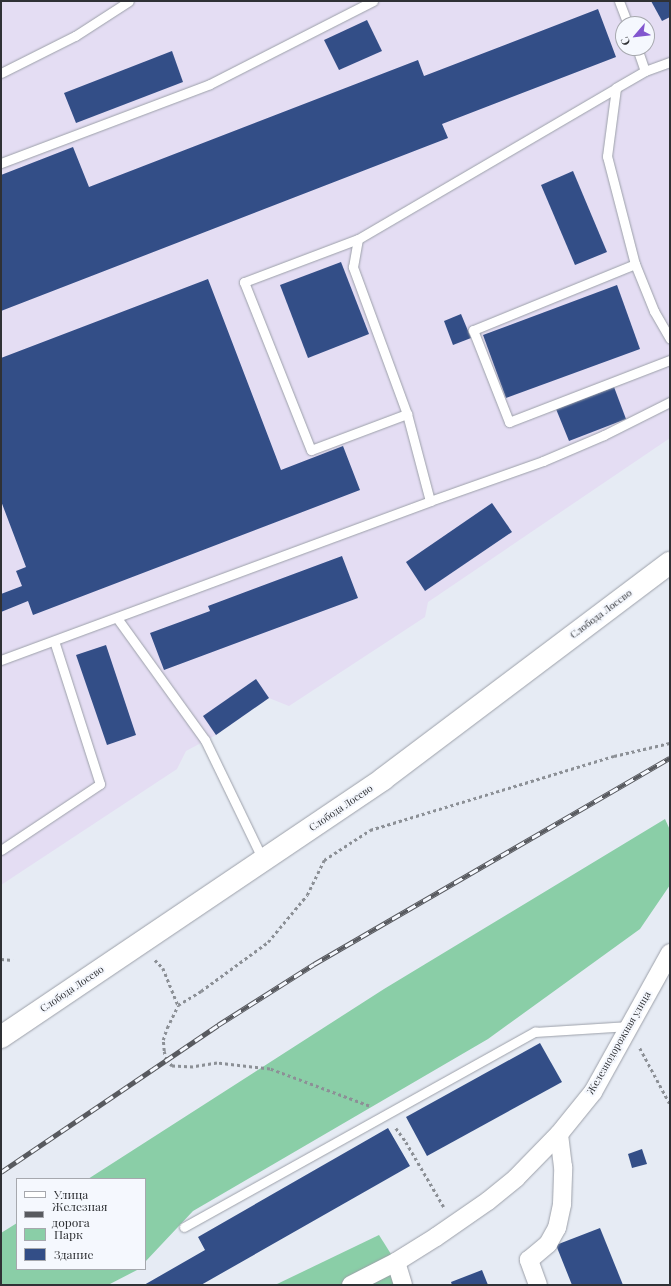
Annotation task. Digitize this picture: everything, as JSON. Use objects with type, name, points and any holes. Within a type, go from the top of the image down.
[{"type":"main road","name":"Слобода Лосево","points":[[1,1037],[383,779],[670,563]]},
{"type":"street","name":"Железнодорожная улица","points":[[351,1285],[396,1262],[488,1201],[516,1178],[559,1134],[593,1092],[670,953]]},
{"type":"street","points":[[538,1285],[529,1260],[548,1244],[557,1228],[562,1204],[563,1166],[559,1134]]},
{"type":"street","points":[[396,1262],[403,1285]]},
{"type":"lane","points":[[1,73],[75,36],[129,1]]},
{"type":"lane","points":[[1,163],[210,84],[373,1]]},
{"type":"lane","points":[[619,1],[625,16]]},
{"type":"lane","points":[[640,56],[645,71]]},
{"type":"lane","points":[[407,414],[311,450],[244,282],[358,239],[645,71],[670,62]]},
{"type":"lane","points":[[616,88],[607,156],[635,264],[654,311],[670,338]]},
{"type":"lane","points":[[358,239],[353,267],[407,414],[430,501]]},
{"type":"lane","points":[[635,264],[473,330],[509,422],[670,360]]},
{"type":"lane","points":[[1,660],[118,618],[430,501],[543,461],[604,435],[670,402]]},
{"type":"lane","points":[[118,618],[205,740],[263,860]]},
{"type":"lane","points":[[1,850],[100,784],[54,641]]},
{"type":"lane","points":[[184,1227],[535,1032],[629,1026]]},
{"type":"path","points":[[454,1224],[406,1142],[386,1115],[360,1102],[334,1094],[270,1069],[217,1063],[193,1067],[172,1066],[166,1060],[163,1040],[178,1005],[201,991],[268,942],[307,895],[324,860],[370,830],[614,756],[670,743]]},
{"type":"path","points":[[139,944],[163,968],[178,1005]]},
{"type":"path","points":[[1,959],[13,960]]},
{"type":"path","points":[[629,1026],[670,1104]]},
{"type":"shaded area","points":[[1,1],[670,1],[670,438],[428,602],[425,617],[289,706],[269,698],[216,735],[186,751],[177,769],[1,885]]},
{"type":"green space","points":[[665,819],[670,830],[670,885],[640,929],[488,1039],[193,1211],[146,1261],[146,1178],[90,1178],[384,989]]},
{"type":"green space","points":[[16,1224],[16,1270],[137,1270],[108,1285],[1,1285],[1,1233]]},
{"type":"green space","points":[[379,1235],[396,1262],[403,1285],[275,1285]]},
{"type":"building","points":[[651,1],[670,1],[670,17],[662,21]]},
{"type":"building","points":[[598,9],[616,57],[442,124],[448,138],[1,311],[1,175],[73,147],[89,187],[418,60],[424,76]]},
{"type":"building","points":[[367,20],[382,51],[339,70],[324,40]]},
{"type":"building","points":[[172,51],[183,82],[76,123],[64,93]]},
{"type":"building","points":[[573,171],[607,252],[575,265],[541,185]]},
{"type":"building","points":[[341,262],[369,334],[308,358],[280,285]]},
{"type":"building","points":[[208,279],[281,470],[343,446],[360,490],[33,615],[28,601],[1,612],[1,594],[22,586],[16,571],[26,567],[1,501],[1,358]]},
{"type":"building","points":[[617,285],[640,349],[506,398],[483,335]]},
{"type":"building","points":[[461,314],[471,338],[453,345],[444,321]]},
{"type":"building","points":[[614,387],[626,419],[569,441],[556,409]]},
{"type":"building","points":[[492,503],[512,532],[425,591],[406,562]]},
{"type":"building","points":[[342,556],[358,598],[164,670],[150,633],[210,611],[208,606]]},
{"type":"building","points":[[106,645],[136,735],[107,745],[76,655]]},
{"type":"building","points":[[256,679],[269,698],[216,735],[203,716]]},
{"type":"building","points":[[540,1043],[562,1082],[427,1156],[406,1117]]},
{"type":"building","points":[[388,1128],[410,1166],[201,1285],[144,1285],[205,1250],[198,1237]]},
{"type":"building","points":[[642,1149],[647,1164],[632,1168],[628,1154]]},
{"type":"building","points":[[600,1228],[623,1285],[572,1285],[556,1245]]},
{"type":"building","points":[[482,1270],[488,1285],[452,1285],[451,1282]]},
{"type":"railway","points":[[1,1172],[218,1025],[314,964],[670,758]]}]
